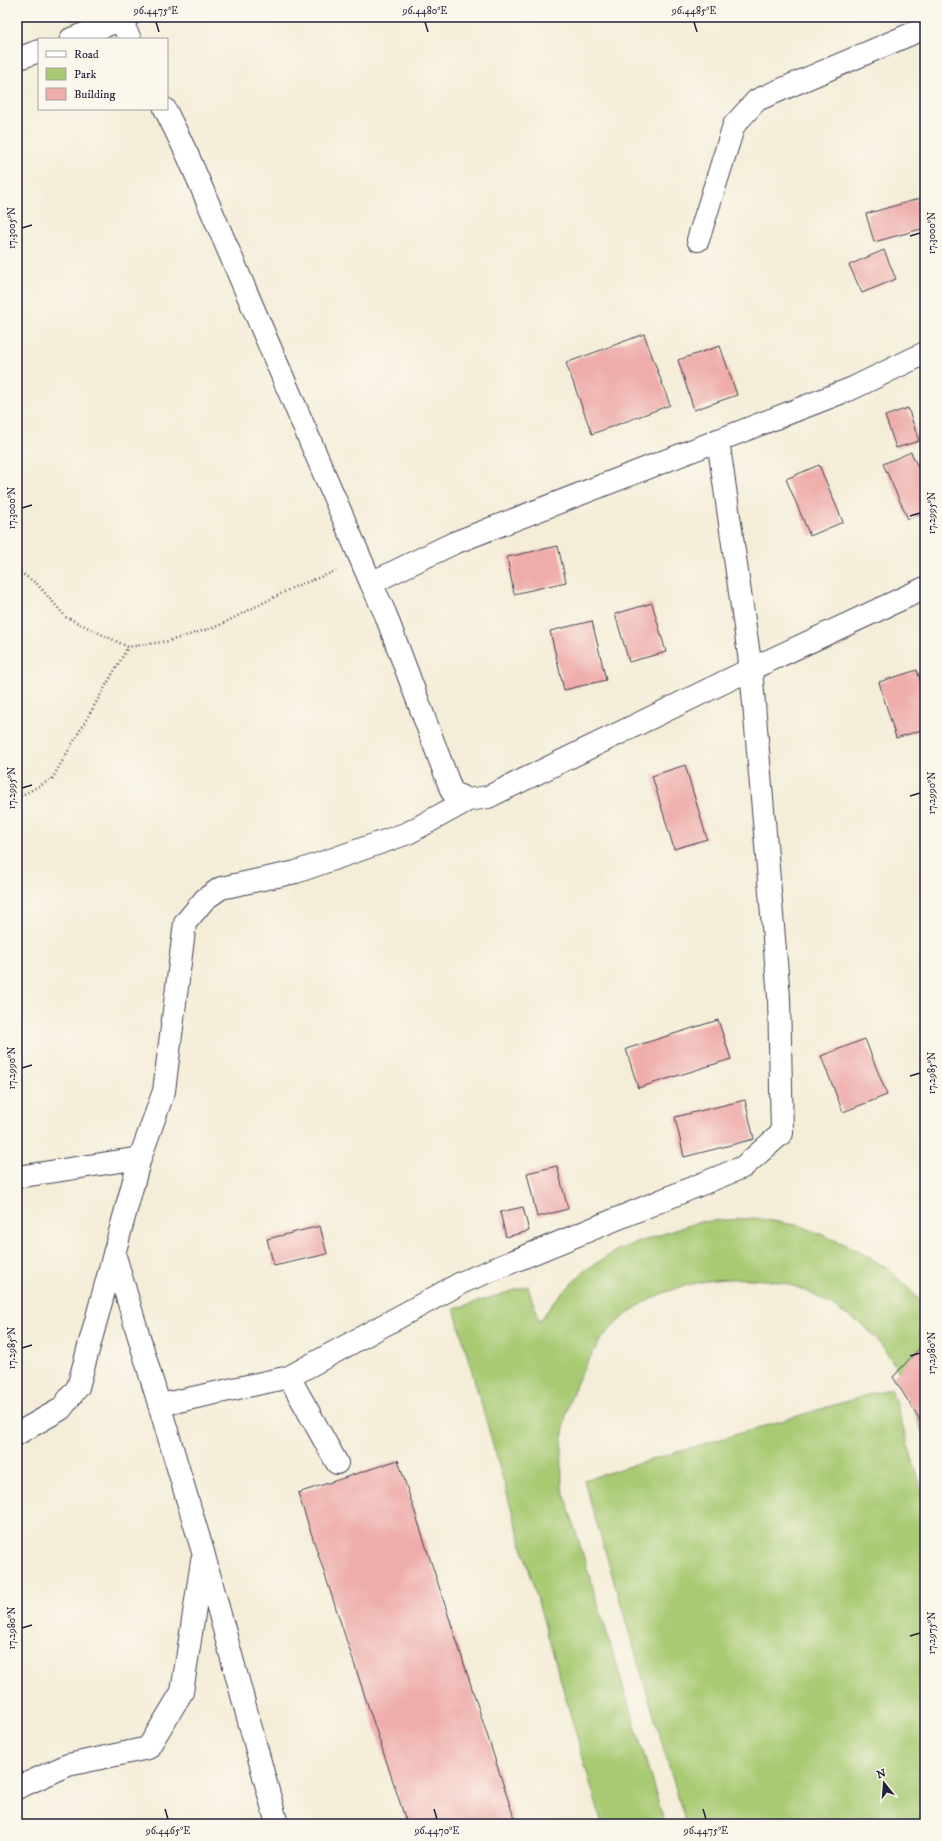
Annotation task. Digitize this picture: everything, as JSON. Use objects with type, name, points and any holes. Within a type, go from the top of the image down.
[{"type":"street","points":[[74,38],[125,23]]},
{"type":"street","points":[[698,240],[734,125],[757,100],[925,28]]},
{"type":"street","points":[[17,59],[38,51]]},
{"type":"street","points":[[165,110],[188,156],[371,583],[385,612],[452,792],[468,800]]},
{"type":"street","points":[[371,583],[454,543],[853,388],[925,353]]},
{"type":"street","points":[[160,1406],[289,1376],[463,1282],[743,1167],[782,1133],[779,997],[751,668],[718,440]]},
{"type":"street","points":[[21,1434],[61,1409],[78,1387],[140,1158],[164,1090],[185,923],[206,899],[221,888],[296,872],[408,833],[468,800],[488,797],[751,668],[925,588]]},
{"type":"street","points":[[17,1176],[140,1158]]},
{"type":"street","points":[[114,1253],[203,1552],[277,1824]]},
{"type":"street","points":[[289,1376],[337,1463]]},
{"type":"street","points":[[17,1788],[68,1765],[148,1748],[182,1692],[203,1552]]},
{"type":"path","points":[[17,570],[36,584],[66,617],[128,647],[169,641],[218,626],[292,588],[362,561]]},
{"type":"path","points":[[17,798],[52,778],[128,647]]},
{"type":"green space","points":[[755,1218],[801,1226],[849,1246],[889,1269],[925,1305],[925,1442],[910,1397],[898,1370],[890,1357],[870,1332],[861,1324],[823,1300],[809,1292],[787,1284],[762,1280],[736,1279],[710,1281],[685,1286],[661,1294],[638,1306],[618,1322],[600,1341],[579,1377],[568,1407],[563,1436],[562,1486],[665,1824],[602,1824],[454,1309],[528,1286],[539,1322],[555,1300],[584,1271],[619,1249],[698,1222]]},
{"type":"green space","points":[[891,1388],[925,1501],[925,1824],[686,1824],[584,1480]]},
{"type":"building","points":[[925,197],[925,228],[874,242],[866,214]]},
{"type":"building","points":[[884,250],[896,279],[862,293],[849,265]]},
{"type":"building","points":[[644,334],[670,405],[592,434],[566,363]]},
{"type":"building","points":[[720,346],[737,395],[694,410],[678,360]]},
{"type":"building","points":[[908,408],[919,441],[896,448],[885,416]]},
{"type":"building","points":[[911,452],[925,483],[925,512],[908,519],[883,464]]},
{"type":"building","points":[[819,465],[843,522],[810,536],[786,479]]},
{"type":"building","points":[[558,546],[566,582],[514,594],[507,557]]},
{"type":"building","points":[[652,603],[666,652],[629,662],[615,614]]},
{"type":"building","points":[[592,621],[606,680],[564,690],[550,631]]},
{"type":"building","points":[[917,670],[925,696],[925,729],[896,738],[879,682]]},
{"type":"building","points":[[685,765],[707,839],[674,849],[652,776]]},
{"type":"building","points":[[718,1020],[731,1059],[638,1088],[626,1049]]},
{"type":"building","points":[[865,1039],[887,1095],[843,1112],[821,1056]]},
{"type":"building","points":[[745,1100],[754,1139],[684,1157],[675,1117]]},
{"type":"building","points":[[557,1166],[568,1209],[537,1217],[527,1173]]},
{"type":"building","points":[[523,1207],[529,1231],[506,1237],[500,1212]]},
{"type":"building","points":[[320,1226],[327,1254],[274,1266],[267,1239]]},
{"type":"building","points":[[925,1342],[925,1430],[893,1377]]},
{"type":"building","points":[[398,1460],[516,1824],[407,1824],[298,1493]]}]
